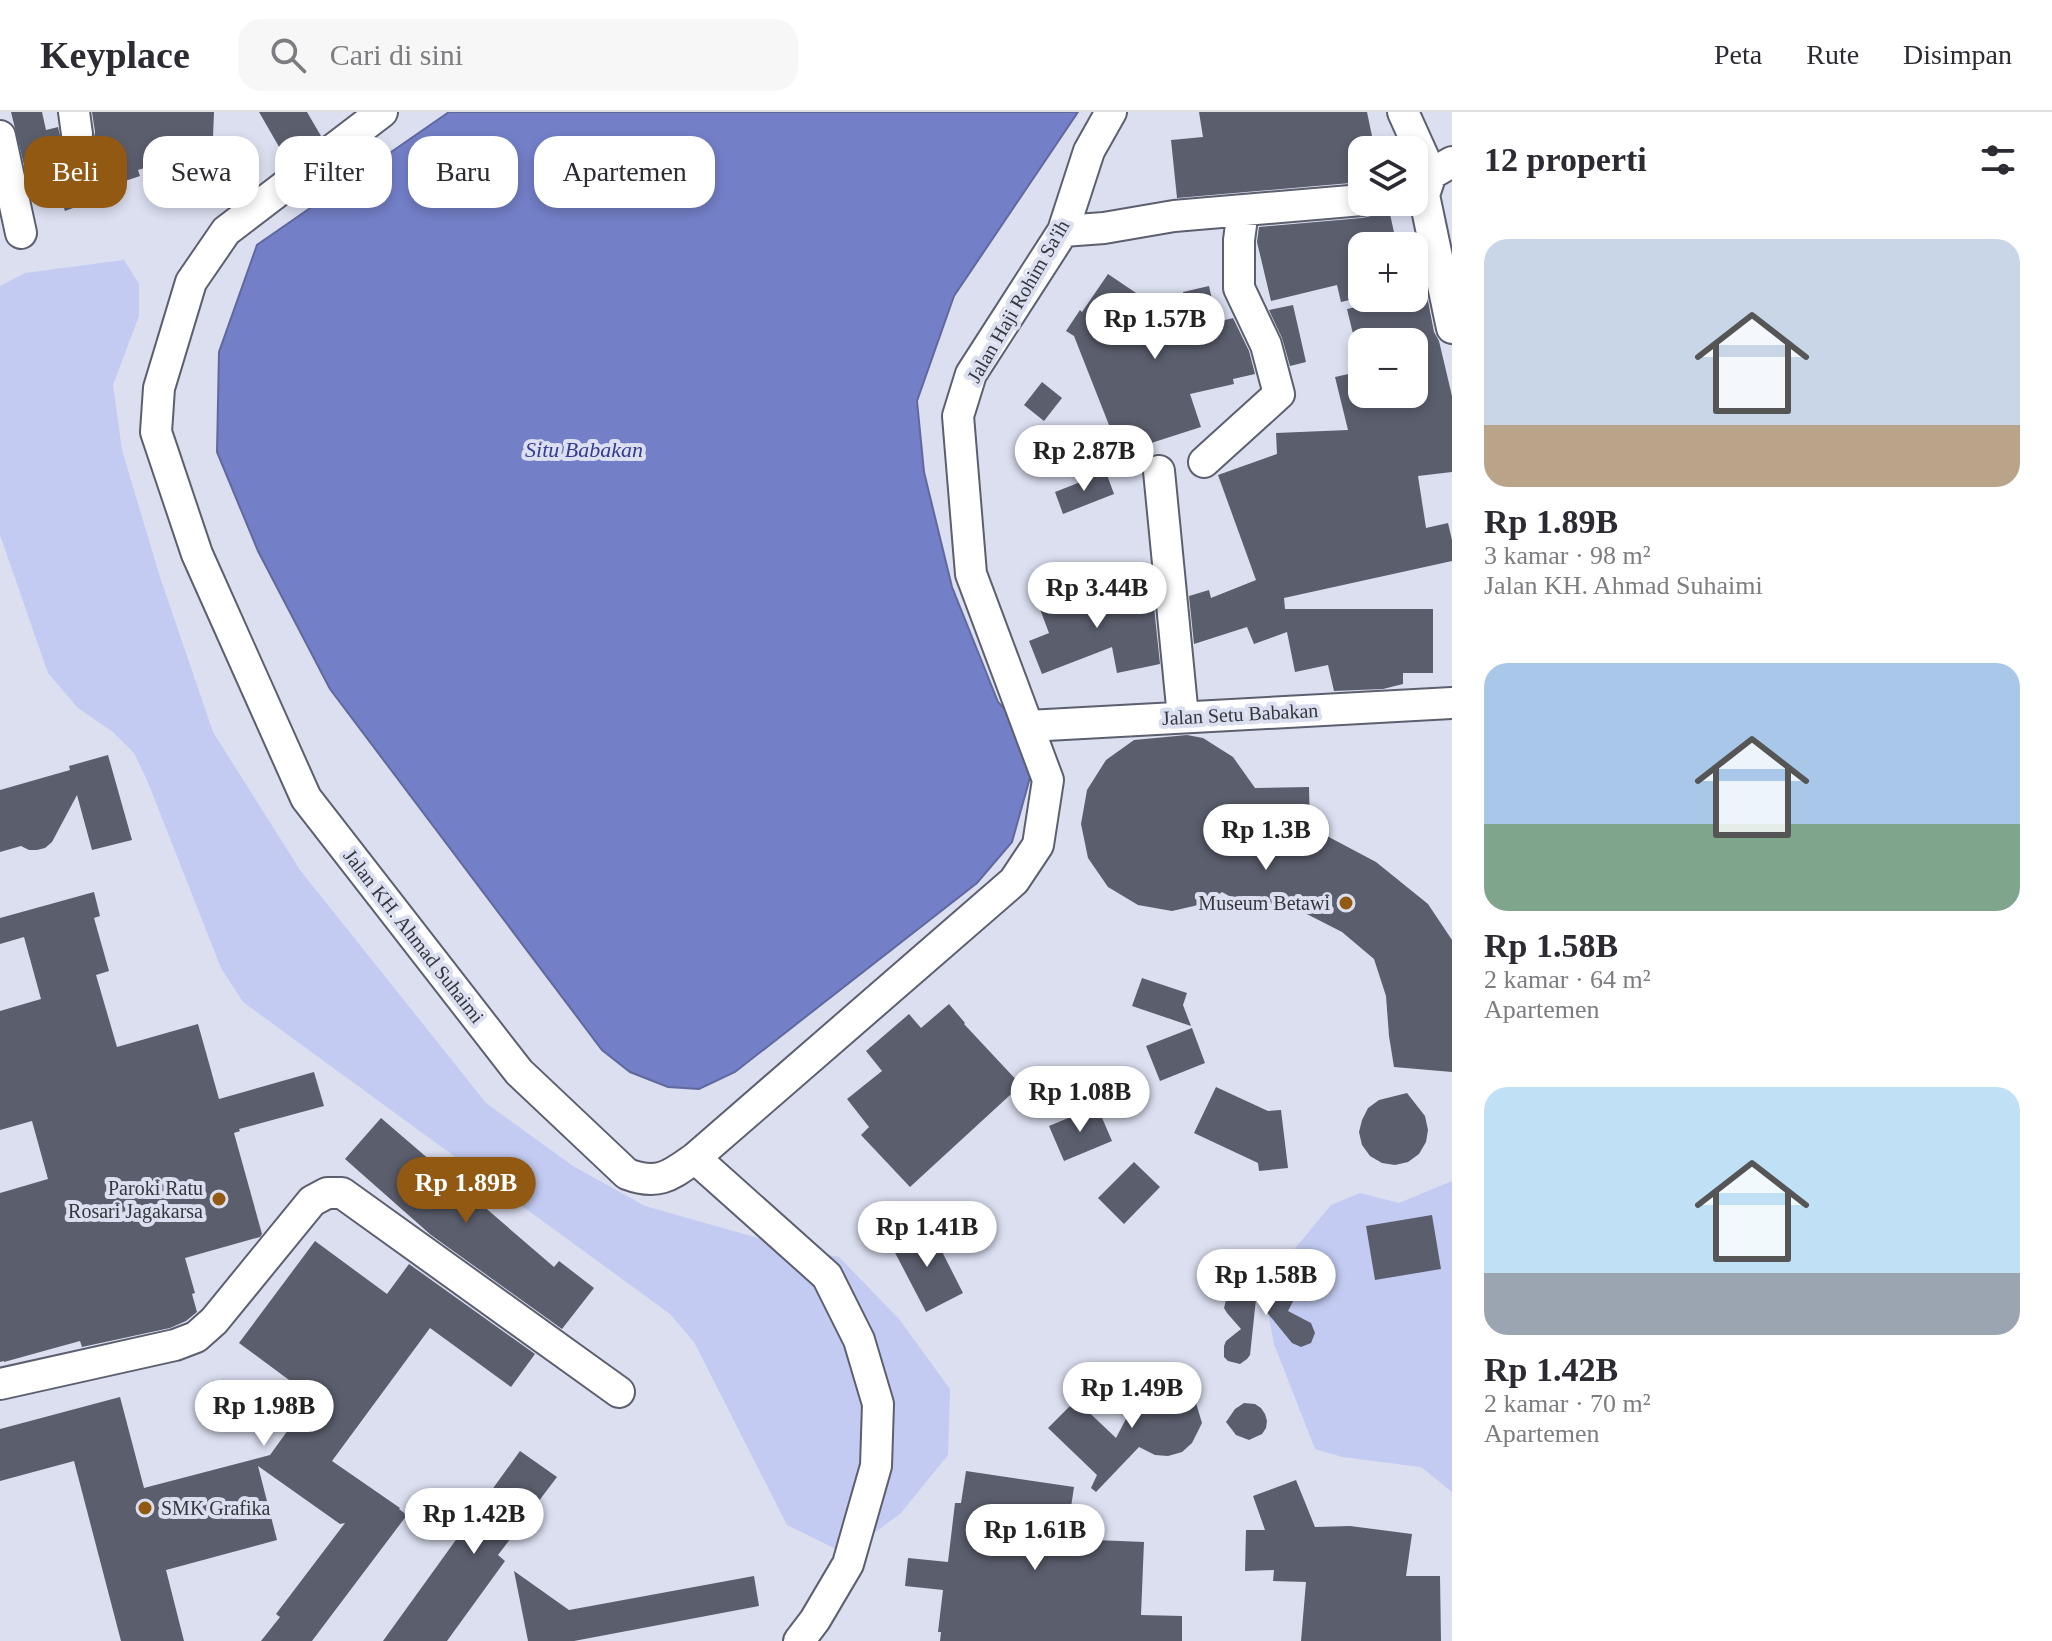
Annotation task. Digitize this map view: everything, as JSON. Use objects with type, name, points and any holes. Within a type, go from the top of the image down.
[{"type":"street","name":"Jalan KH. Ahmad Suhaimi","points":[[382,112],[226,231],[191,282],[159,388],[156,432],[197,554],[306,798],[519,1072],[627,1174],[643,1178],[667,1177],[695,1158],[1014,881],[1038,845],[1048,780],[1028,726]]},
{"type":"street","name":"Jalan Haji Rohim Sa'ih","points":[[1028,726],[971,574],[958,416],[971,374],[1063,231],[1089,151],[1111,112]]},
{"type":"street","points":[[1403,112],[1430,182],[1452,328]]},
{"type":"street","points":[[0,136],[21,233]]},
{"type":"street","points":[[1063,231],[1104,228],[1174,216],[1348,201]]},
{"type":"street","points":[[1204,462],[1279,394],[1266,345],[1239,288],[1239,240],[1243,210]]},
{"type":"street","points":[[1159,471],[1183,717]]},
{"type":"street","name":"Jalan Setu Babakan","points":[[1028,726],[1452,703]]},
{"type":"street","points":[[695,1158],[827,1276],[859,1340],[878,1404],[876,1466],[848,1564],[799,1641]]},
{"type":"street","points":[[0,1384],[175,1345],[196,1337],[214,1321],[312,1201],[327,1193],[342,1193],[619,1392]]},
{"type":"shaded area","points":[[124,260],[139,284],[139,316],[113,385],[122,450],[159,574],[213,732],[300,870],[486,1103],[573,1166],[645,1206],[775,1243],[839,1257],[899,1319],[950,1389],[948,1455],[901,1513],[846,1554],[787,1525],[694,1342],[670,1314],[243,1002],[221,968],[134,753],[113,732],[78,708],[48,673],[0,535],[0,286],[25,273]]},
{"type":"shaded area","points":[[1452,1181],[1452,1492],[1421,1467],[1342,1457],[1315,1449],[1274,1344],[1263,1287],[1331,1205],[1360,1193],[1399,1203]]},
{"type":"water","name":"Situ Babakan","points":[[449,112],[1078,112],[954,296],[917,401],[924,472],[952,587],[998,702],[1027,732],[1036,756],[1012,842],[977,883],[735,1072],[699,1089],[668,1087],[630,1072],[602,1050],[330,689],[258,551],[217,452],[219,352],[257,245],[310,208],[392,208],[392,151],[408,140],[408,208],[518,208],[518,136],[414,136]]},
{"type":"building","points":[[11,112],[42,112],[46,130],[58,127],[60,136],[24,136],[24,165]]},
{"type":"building","points":[[92,112],[214,112],[213,136],[143,136],[143,168],[138,170],[140,176],[127,180],[127,136],[94,136]]},
{"type":"building","points":[[259,112],[307,112],[321,136],[275,136],[275,140]]},
{"type":"building","points":[[1199,112],[1367,112],[1372,136],[1348,136],[1348,183],[1177,198],[1171,140],[1203,137]]},
{"type":"building","points":[[1390,216],[1394,232],[1348,232],[1348,300],[1341,302],[1337,285],[1271,301],[1257,242],[1259,227]]},
{"type":"building","points":[[1108,274],[1191,330],[1183,292],[1209,286],[1217,322],[1233,318],[1249,351],[1255,374],[1233,379],[1234,384],[1190,394],[1201,427],[1120,453],[1074,336],[1066,331]]},
{"type":"building","points":[[1428,301],[1452,396],[1452,472],[1418,476],[1426,528],[1448,523],[1452,561],[1284,598],[1285,609],[1433,609],[1433,673],[1403,673],[1403,684],[1383,689],[1334,691],[1328,665],[1295,672],[1287,632],[1254,644],[1247,627],[1194,644],[1189,596],[1209,590],[1211,598],[1256,580],[1218,475],[1277,454],[1276,433],[1348,430],[1335,377],[1348,374],[1348,408],[1428,408],[1428,328],[1352,328],[1347,309],[1348,312],[1428,312]]},
{"type":"building","points":[[1293,305],[1306,362],[1290,366],[1269,310]]},
{"type":"building","points":[[1042,382],[1062,398],[1044,421],[1024,405]]},
{"type":"building","points":[[1106,472],[1114,494],[1063,514],[1055,492]]},
{"type":"building","points":[[1064,584],[1071,604],[1152,588],[1160,664],[1117,673],[1112,647],[1042,674],[1029,641],[1049,633],[1035,596]]},
{"type":"building","name":"Museum Betawi","points":[[1187,735],[1203,738],[1233,757],[1255,788],[1309,787],[1310,827],[1376,862],[1428,904],[1452,940],[1452,1072],[1394,1067],[1386,996],[1374,959],[1342,932],[1295,908],[1238,901],[1222,892],[1207,903],[1172,911],[1138,905],[1108,887],[1088,858],[1081,824],[1087,790],[1106,760],[1134,740]]},
{"type":"building","points":[[108,755],[132,840],[92,850],[77,795],[52,842],[45,848],[29,850],[21,846],[0,852],[0,790],[70,770],[69,766]]},
{"type":"building","points":[[94,892],[100,916],[94,918],[109,971],[96,975],[117,1047],[198,1024],[219,1099],[314,1072],[324,1106],[234,1133],[262,1234],[185,1258],[197,1312],[186,1321],[170,1328],[82,1347],[80,1341],[0,1362],[0,1193],[48,1179],[32,1121],[0,1130],[0,1011],[41,999],[24,937],[0,944],[0,918]]},
{"type":"building","points":[[1142,978],[1187,993],[1183,1005],[1191,1026],[1132,1006]]},
{"type":"building","points":[[949,1004],[1021,1085],[910,1187],[861,1135],[869,1127],[847,1099],[882,1071],[866,1051],[909,1014],[921,1028]]},
{"type":"building","points":[[1192,1028],[1205,1063],[1160,1081],[1146,1046]]},
{"type":"building","points":[[1216,1087],[1268,1111],[1281,1110],[1288,1168],[1259,1171],[1258,1163],[1194,1133]]},
{"type":"building","points":[[1407,1093],[1425,1116],[1428,1130],[1426,1142],[1419,1154],[1408,1162],[1395,1165],[1382,1163],[1370,1156],[1362,1145],[1359,1132],[1362,1120],[1368,1108],[1379,1100]]},
{"type":"building","points":[[1097,1106],[1112,1141],[1064,1161],[1049,1126]]},
{"type":"building","points":[[381,1118],[554,1267],[559,1261],[594,1288],[562,1329],[431,1235],[345,1159]]},
{"type":"building","points":[[1134,1162],[1160,1187],[1124,1224],[1098,1198]]},
{"type":"building","points":[[1432,1215],[1441,1269],[1375,1280],[1366,1226]]},
{"type":"building","points":[[929,1226],[963,1293],[926,1312],[891,1245]]},
{"type":"building","points":[[315,1241],[387,1294],[409,1264],[535,1354],[511,1387],[430,1328],[332,1461],[407,1515],[312,1641],[261,1641],[280,1617],[276,1614],[345,1523],[340,1524],[258,1466],[277,1540],[166,1570],[184,1641],[121,1641],[74,1461],[0,1481],[0,1429],[120,1397],[144,1488],[270,1455],[312,1397],[239,1343]]},
{"type":"building","points":[[1289,1273],[1298,1277],[1301,1286],[1288,1311],[1311,1323],[1315,1333],[1311,1343],[1301,1347],[1292,1343],[1256,1299],[1250,1355],[1240,1364],[1228,1361],[1224,1357],[1226,1341],[1241,1329],[1224,1308],[1227,1296],[1242,1290],[1265,1300],[1279,1277]]},
{"type":"building","points":[[1161,1385],[1202,1389],[1191,1397],[1202,1423],[1192,1443],[1182,1452],[1168,1456],[1155,1455],[1139,1447],[1096,1492],[1091,1488],[1097,1475],[1048,1428],[1076,1400],[1116,1438],[1137,1398],[1148,1389]]},
{"type":"building","points":[[1244,1403],[1261,1408],[1267,1421],[1262,1434],[1249,1440],[1236,1435],[1226,1422],[1235,1409]]},
{"type":"building","points":[[520,1451],[557,1477],[498,1555],[505,1561],[447,1641],[383,1641]]},
{"type":"building","points":[[966,1471],[1074,1487],[1069,1521],[1060,1530],[1097,1531],[1096,1540],[1144,1542],[1141,1615],[1182,1616],[1182,1641],[940,1641],[941,1632],[938,1632],[943,1590],[905,1586],[908,1558],[948,1562],[955,1503],[961,1503]]},
{"type":"building","points":[[1296,1480],[1315,1527],[1350,1526],[1412,1534],[1406,1576],[1440,1576],[1441,1641],[1301,1641],[1306,1582],[1273,1581],[1274,1570],[1245,1571],[1246,1530],[1265,1530],[1253,1496]]},
{"type":"building","points":[[514,1571],[569,1610],[754,1576],[759,1606],[574,1641],[528,1641]]},
{"type":"place","name":"Museum Betawi","points":[[1346,903]]},
{"type":"place","name":"Paroki Ratu Rosari Jagakarsa","points":[[219,1199]]},
{"type":"place","name":"SMK Grafika","points":[[145,1508]]}]
